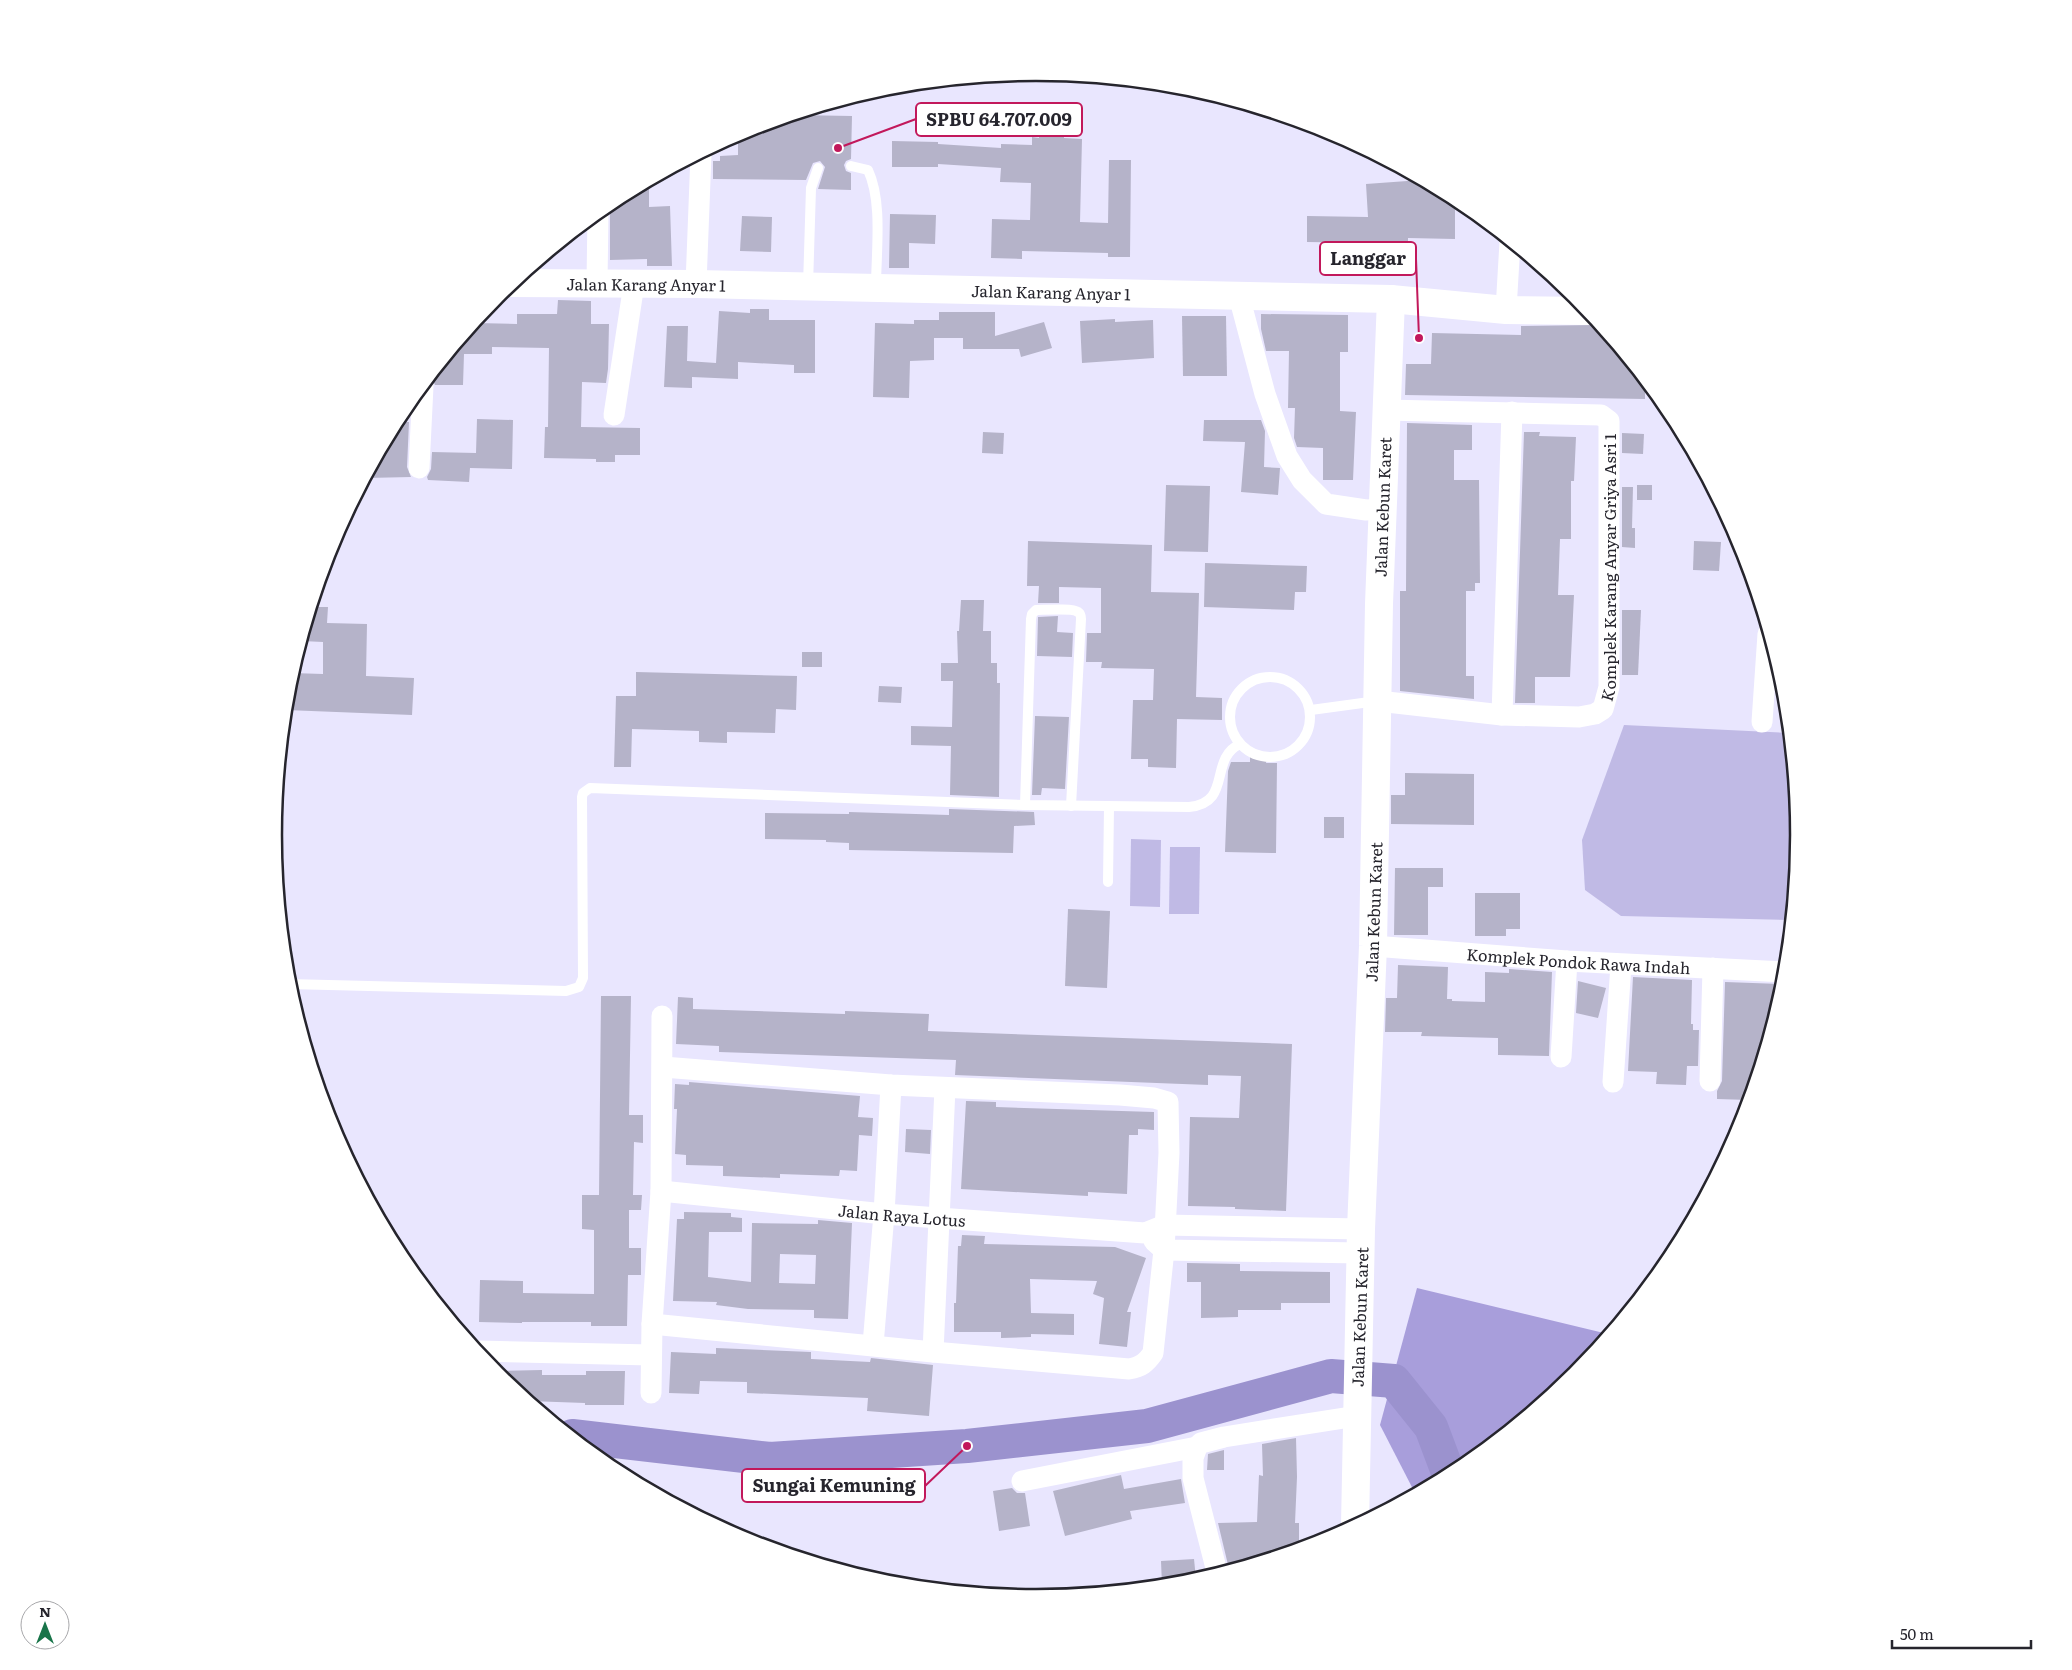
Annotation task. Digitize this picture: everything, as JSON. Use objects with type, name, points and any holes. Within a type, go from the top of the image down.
[{"type":"main road","name":"Jalan Karang Anyar 1","points":[[523,283],[696,284],[1391,299],[1506,310],[1577,311]]},
{"type":"main road","name":"Jalan Kebun Karet","points":[[1355,1517],[1357,1364],[1373,946],[1379,604],[1391,299]]},
{"type":"street","points":[[696,284],[701,160]]},
{"type":"street","points":[[597,283],[598,222]]},
{"type":"street","points":[[1506,310],[1510,249]]},
{"type":"street","points":[[614,415],[634,284]]},
{"type":"street","points":[[1239,296],[1265,394],[1287,456],[1302,480],[1326,504],[1366,510],[1383,509]]},
{"type":"street","points":[[419,468],[422,397]]},
{"type":"street","name":"Komplek Karang Anyar Griya Asri 1","points":[[1378,701],[1502,715],[1579,717],[1595,714],[1603,709],[1609,687],[1609,421],[1601,415],[1386,410]]},
{"type":"street","points":[[1502,715],[1512,412]]},
{"type":"street","points":[[1762,722],[1767,652]]},
{"type":"street","name":"Komplek Pondok Rawa Indah","points":[[1373,946],[1621,965],[1777,972]]},
{"type":"street","points":[[1561,1057],[1567,961]]},
{"type":"street","points":[[1613,1082],[1621,965]]},
{"type":"street","points":[[1710,1081],[1713,968]]},
{"type":"street","points":[[651,1393],[652,1324],[660,1191],[663,1068],[662,1016]]},
{"type":"street","points":[[652,1324],[933,1352],[1129,1369],[1140,1367],[1146,1363],[1153,1353],[1164,1250],[1169,1153],[1168,1102],[1148,1097],[891,1085],[663,1068]]},
{"type":"street","points":[[873,1345],[884,1214],[891,1085]]},
{"type":"street","points":[[933,1352],[945,1088]]},
{"type":"street","name":"Jalan Raya Lotus","points":[[660,1191],[884,1214],[1145,1233]]},
{"type":"street","points":[[1165,1225],[1361,1241],[1164,1250],[1145,1233],[1165,1225]]},
{"type":"street","points":[[487,1351],[651,1354]]},
{"type":"street","points":[[1216,1567],[1193,1478],[1193,1458],[1197,1447],[1201,1443],[1224,1437],[1357,1407]]},
{"type":"street","points":[[1022,1481],[1197,1447]]},
{"type":"lane","points":[[851,166],[868,170],[874,182],[877,219],[876,289]]},
{"type":"lane","points":[[808,287],[811,188],[818,168]]},
{"type":"lane","points":[[1025,805],[1032,614],[1036,610],[1076,610],[1080,614],[1081,619],[1070,806]]},
{"type":"lane","points":[[1262,678],[1284,679],[1301,691],[1311,710],[1309,731],[1298,748],[1278,757],[1257,756],[1240,744],[1230,725],[1232,704],[1243,687],[1262,678]]},
{"type":"lane","points":[[1311,710],[1378,701]]},
{"type":"lane","points":[[298,984],[566,991],[579,987],[583,978],[582,797],[583,793],[590,788],[1025,805],[1189,807],[1207,803],[1214,793],[1228,751],[1240,744]]},
{"type":"lane","points":[[1108,882],[1110,807]]},
{"type":"shaded area","points":[[1624,725],[1782,733],[1788,786],[1790,835],[1784,920],[1621,916],[1585,890],[1582,840]]},
{"type":"shaded area","points":[[1131,839],[1161,840],[1160,907],[1130,906]]},
{"type":"shaded area","points":[[1170,847],[1200,847],[1199,914],[1169,914]]},
{"type":"shaded area","points":[[1417,1288],[1602,1333],[1533,1402],[1455,1462],[1413,1488],[1380,1425]]},
{"type":"building","points":[[1064,102],[1064,138],[1082,139],[1080,222],[1108,223],[1109,160],[1131,160],[1130,257],[1108,257],[1108,253],[1022,251],[1022,259],[991,258],[992,219],[1030,220],[1031,183],[1000,182],[1001,168],[938,164],[938,167],[892,167],[892,141],[938,142],[938,144],[1001,148],[1001,144],[1032,145],[1032,137],[1039,138],[1039,103]]},
{"type":"building","points":[[813,115],[852,116],[851,159],[846,161],[844,165],[846,171],[851,173],[851,190],[818,189],[825,167],[820,161],[813,163],[806,180],[713,179],[713,161],[720,161],[720,156],[738,155],[738,143],[794,121]]},
{"type":"building","points":[[1413,182],[1455,208],[1455,239],[1408,238],[1408,244],[1370,247],[1370,243],[1307,242],[1307,216],[1368,217],[1366,184]]},
{"type":"building","points":[[649,188],[649,207],[670,206],[672,266],[647,266],[647,259],[610,260],[610,213]]},
{"type":"building","points":[[890,214],[936,215],[935,244],[909,243],[909,268],[889,268]]},
{"type":"building","points":[[742,216],[772,217],[771,252],[740,251]]},
{"type":"building","points":[[558,300],[591,301],[591,324],[609,324],[606,383],[582,382],[581,427],[640,428],[640,455],[615,455],[615,462],[596,462],[596,459],[544,458],[545,427],[548,427],[549,348],[492,347],[492,354],[464,354],[463,385],[435,385],[434,382],[438,376],[483,323],[517,324],[517,314],[557,314]]},
{"type":"building","points":[[750,309],[769,309],[769,320],[815,320],[815,373],[794,373],[794,365],[738,362],[738,379],[692,377],[692,388],[664,387],[667,326],[688,326],[687,361],[716,363],[719,311],[750,313]]},
{"type":"building","points":[[939,312],[995,312],[995,336],[1044,322],[1052,348],[1021,357],[1019,349],[963,349],[963,338],[934,338],[934,360],[910,361],[909,398],[873,397],[875,323],[914,324],[914,320],[939,320]]},
{"type":"building","points":[[1261,314],[1348,315],[1348,352],[1340,352],[1340,411],[1356,412],[1353,480],[1323,480],[1323,448],[1297,447],[1294,438],[1295,408],[1288,408],[1289,351],[1266,351],[1261,329]]},
{"type":"building","points":[[1182,316],[1226,316],[1227,376],[1183,376]]},
{"type":"building","points":[[1115,319],[1115,322],[1153,320],[1154,358],[1082,363],[1080,321]]},
{"type":"building","points":[[1591,325],[1634,376],[1645,391],[1645,399],[1405,395],[1406,364],[1431,364],[1432,333],[1521,335],[1521,326]]},
{"type":"building","points":[[477,419],[513,420],[512,469],[470,468],[469,482],[428,480],[432,452],[476,453]]},
{"type":"building","points":[[1204,420],[1261,420],[1265,431],[1264,467],[1280,468],[1278,495],[1241,492],[1245,442],[1203,441]]},
{"type":"building","points":[[405,422],[409,422],[407,467],[411,477],[373,478]]},
{"type":"building","points":[[1407,423],[1472,425],[1472,450],[1454,450],[1454,480],[1479,480],[1480,583],[1475,583],[1475,591],[1466,591],[1466,676],[1474,676],[1474,699],[1400,691],[1400,591],[1406,591]]},
{"type":"building","points":[[983,432],[1004,433],[1003,454],[982,453]]},
{"type":"building","points":[[1524,432],[1540,432],[1539,436],[1576,437],[1574,481],[1571,481],[1571,539],[1560,539],[1558,595],[1574,595],[1570,677],[1535,677],[1535,703],[1515,703]]},
{"type":"building","points":[[1622,433],[1644,434],[1643,454],[1622,453]]},
{"type":"building","points":[[1166,485],[1210,486],[1208,552],[1164,551]]},
{"type":"building","points":[[1637,485],[1652,485],[1652,500],[1637,500]]},
{"type":"building","points":[[1622,487],[1633,487],[1632,528],[1622,528]]},
{"type":"building","points":[[1622,528],[1635,528],[1635,548],[1622,547]]},
{"type":"building","points":[[1028,541],[1152,545],[1151,592],[1199,593],[1196,697],[1222,698],[1222,720],[1177,719],[1176,768],[1148,767],[1148,759],[1131,759],[1133,700],[1153,700],[1154,669],[1101,668],[1102,662],[1086,662],[1087,633],[1101,633],[1101,588],[1059,587],[1059,603],[1038,603],[1039,586],[1027,586]]},
{"type":"building","points":[[1694,541],[1721,542],[1719,571],[1693,570]]},
{"type":"building","points":[[1205,563],[1307,566],[1306,592],[1295,592],[1294,610],[1204,607]]},
{"type":"building","points":[[961,600],[984,600],[983,631],[991,631],[991,663],[997,663],[997,683],[1000,683],[999,797],[950,795],[951,746],[911,745],[911,726],[952,727],[953,681],[941,681],[941,663],[958,663],[957,631],[959,631]]},
{"type":"building","points":[[318,607],[328,607],[327,623],[367,624],[366,676],[414,678],[412,715],[293,710],[300,673],[323,674],[323,642],[308,641]]},
{"type":"building","points":[[1622,610],[1641,610],[1638,675],[1622,675]]},
{"type":"building","points":[[1058,616],[1057,632],[1073,633],[1072,657],[1037,656],[1038,617]]},
{"type":"building","points":[[802,652],[822,652],[822,667],[802,667]]},
{"type":"building","points":[[636,672],[797,676],[796,710],[776,709],[775,733],[727,732],[727,743],[699,742],[699,731],[632,729],[631,767],[614,767],[616,696],[636,696]]},
{"type":"building","points":[[879,686],[902,687],[901,703],[878,702]]},
{"type":"building","points":[[1035,716],[1069,717],[1065,789],[1042,788],[1041,795],[1032,795]]},
{"type":"building","points":[[1250,757],[1267,758],[1266,763],[1277,763],[1276,853],[1225,852],[1228,771],[1231,762],[1250,762]]},
{"type":"building","points":[[1405,773],[1474,774],[1474,825],[1391,824],[1391,795],[1405,795]]},
{"type":"building","points":[[949,809],[1034,812],[1035,825],[1014,826],[1013,853],[849,850],[849,843],[826,842],[826,840],[765,839],[765,813],[849,814],[849,812],[949,815]]},
{"type":"building","points":[[1324,817],[1344,817],[1344,838],[1324,838]]},
{"type":"building","points":[[1395,868],[1443,868],[1443,887],[1428,887],[1428,935],[1394,935]]},
{"type":"building","points":[[1475,893],[1520,893],[1520,929],[1506,929],[1506,936],[1475,936]]},
{"type":"building","points":[[1068,909],[1110,911],[1107,988],[1065,986]]},
{"type":"building","points":[[1398,965],[1448,967],[1447,999],[1452,999],[1452,1001],[1485,1002],[1485,972],[1509,973],[1509,969],[1552,972],[1549,1056],[1498,1055],[1498,1038],[1421,1036],[1422,1032],[1385,1032],[1386,998],[1397,998]]},
{"type":"building","points":[[1633,977],[1692,980],[1691,1024],[1693,1024],[1693,1030],[1699,1030],[1698,1066],[1687,1066],[1686,1085],[1656,1084],[1657,1072],[1628,1071]]},
{"type":"building","points":[[1578,981],[1606,988],[1598,1018],[1576,1013]]},
{"type":"building","points":[[1725,982],[1775,984],[1764,1030],[1741,1100],[1717,1099],[1717,1091],[1722,1081]]},
{"type":"building","points":[[601,996],[631,996],[629,1115],[643,1115],[643,1143],[634,1142],[633,1195],[642,1195],[641,1210],[629,1210],[629,1248],[641,1248],[641,1275],[628,1275],[627,1326],[591,1326],[591,1322],[479,1322],[480,1280],[523,1281],[523,1293],[594,1294],[594,1230],[582,1229],[582,1195],[599,1195]]},
{"type":"building","points":[[678,997],[693,998],[693,1009],[845,1014],[845,1011],[929,1014],[928,1031],[1292,1044],[1286,1211],[1188,1206],[1190,1117],[1239,1118],[1241,1076],[1208,1075],[1208,1085],[955,1075],[956,1060],[719,1052],[719,1046],[676,1044]]},
{"type":"building","points":[[689,1082],[860,1096],[858,1117],[873,1118],[872,1136],[859,1135],[857,1171],[840,1170],[839,1176],[780,1174],[780,1178],[723,1176],[723,1166],[686,1165],[686,1155],[675,1154],[677,1109],[674,1109],[675,1084],[689,1085]]},
{"type":"building","points":[[966,1101],[996,1102],[996,1107],[1154,1112],[1154,1130],[1138,1129],[1138,1135],[1129,1135],[1127,1194],[1088,1192],[1088,1196],[961,1189]]},
{"type":"building","points":[[906,1129],[931,1130],[930,1154],[905,1152]]},
{"type":"building","points":[[684,1212],[731,1213],[731,1217],[742,1218],[742,1232],[709,1232],[708,1277],[751,1282],[752,1223],[818,1224],[818,1220],[852,1223],[848,1319],[814,1318],[814,1310],[748,1309],[716,1305],[717,1302],[673,1301],[677,1219],[684,1219]],"holes":[[[780,1254],[816,1255],[815,1284],[779,1283]]]},
{"type":"building","points":[[962,1235],[985,1236],[984,1244],[1115,1247],[1146,1258],[1127,1312],[1131,1312],[1127,1347],[1099,1344],[1104,1298],[1093,1294],[1097,1281],[1030,1279],[1031,1313],[1074,1314],[1074,1335],[1031,1334],[1031,1337],[1001,1338],[1001,1332],[954,1332],[958,1246],[961,1246]]},
{"type":"building","points":[[1187,1263],[1240,1264],[1240,1271],[1330,1272],[1330,1303],[1281,1303],[1281,1310],[1238,1310],[1238,1317],[1201,1318],[1201,1282],[1187,1282]]},
{"type":"building","points":[[716,1348],[811,1352],[811,1359],[870,1362],[871,1358],[933,1365],[929,1416],[867,1411],[868,1398],[747,1393],[747,1382],[700,1381],[699,1394],[669,1393],[671,1352],[716,1354]]},
{"type":"building","points":[[542,1370],[542,1375],[586,1375],[586,1371],[625,1371],[624,1405],[585,1405],[585,1403],[538,1401],[506,1371]]},
{"type":"building","points":[[1296,1438],[1295,1523],[1299,1523],[1299,1541],[1228,1564],[1218,1523],[1257,1522],[1259,1475],[1263,1476],[1262,1444]]},
{"type":"building","points":[[1224,1450],[1224,1470],[1207,1470],[1208,1454]]},
{"type":"building","points":[[1121,1475],[1124,1489],[1181,1479],[1185,1503],[1130,1511],[1132,1519],[1065,1536],[1053,1491]]},
{"type":"building","points":[[1012,1488],[1017,1493],[1025,1493],[1030,1526],[999,1531],[993,1491]]},
{"type":"building","points":[[1194,1559],[1195,1571],[1162,1577],[1161,1561]]},
{"type":"waterway","points":[[583,1437],[770,1459],[967,1446],[1147,1426],[1331,1376],[1394,1381],[1431,1427],[1446,1467]]},
{"type":"place","name":"SPBU 64.707.009","points":[[838,148]]},
{"type":"place","name":"Langgar","points":[[1419,338]]},
{"type":"place","name":"Sungai Kemuning","points":[[967,1446]]}]
